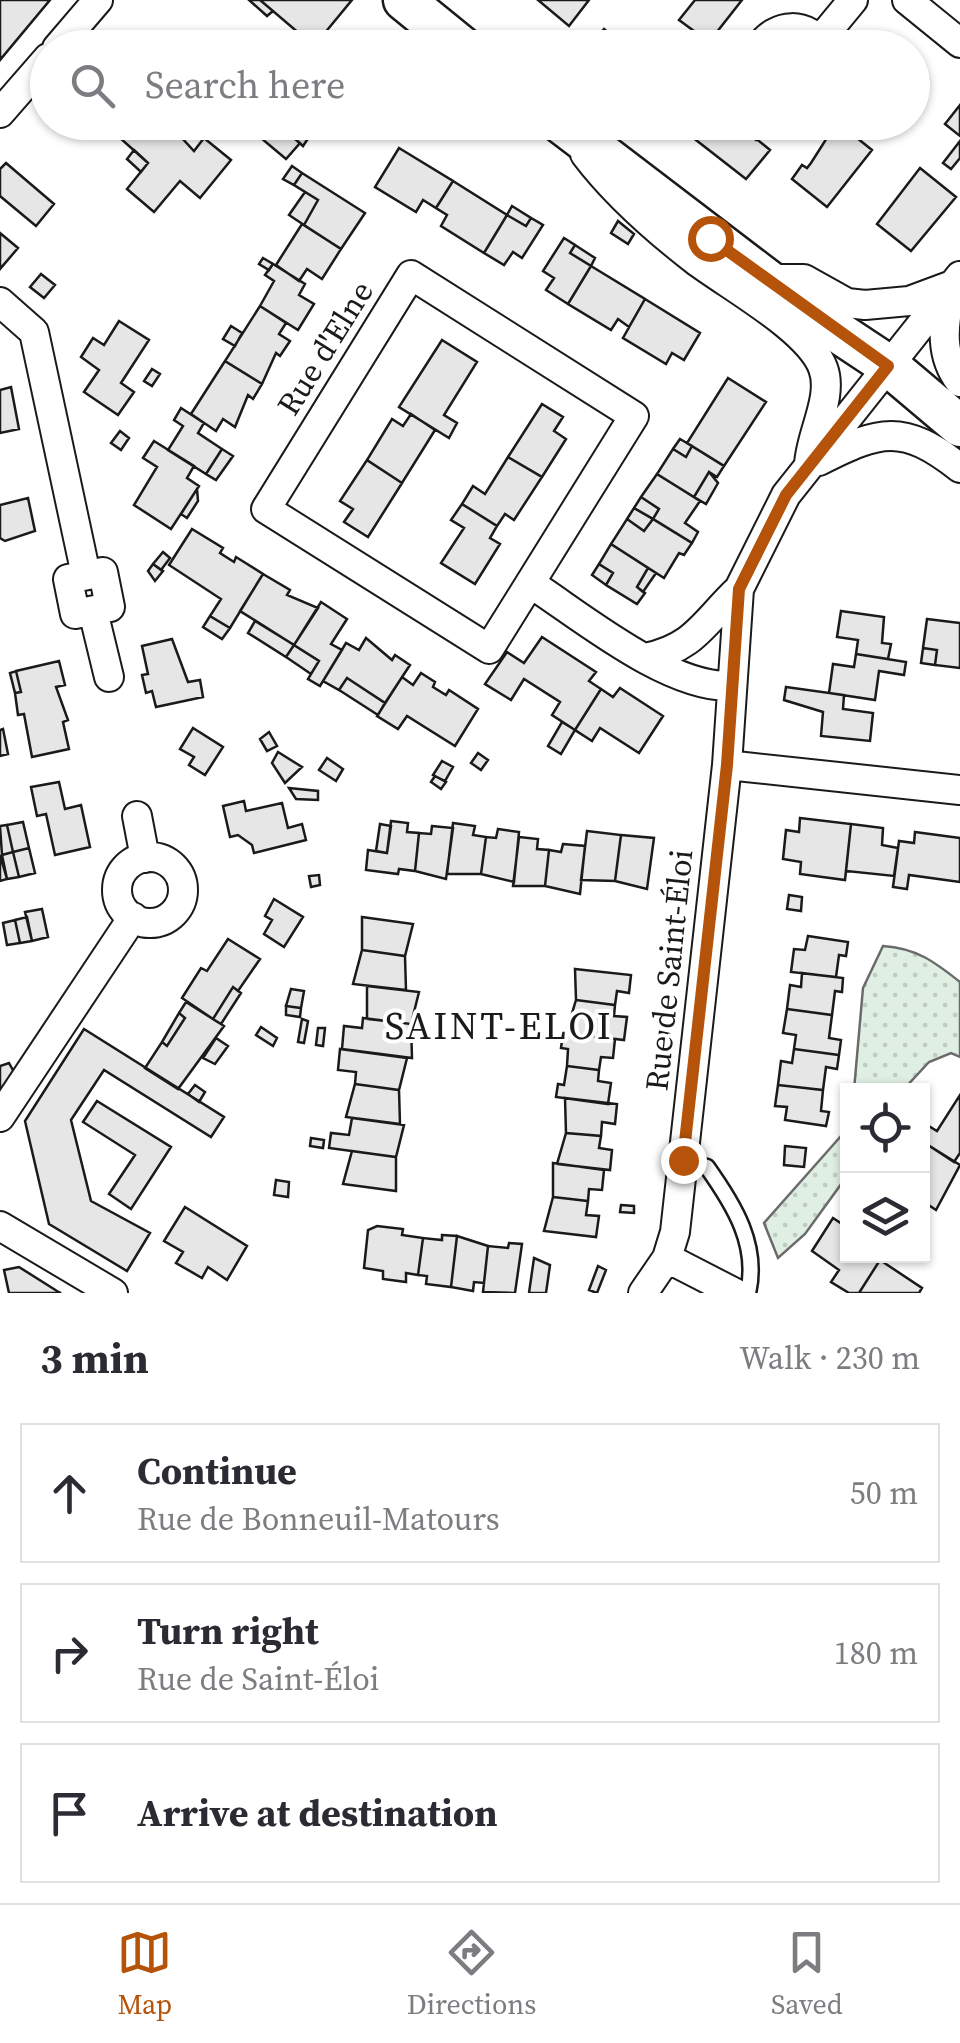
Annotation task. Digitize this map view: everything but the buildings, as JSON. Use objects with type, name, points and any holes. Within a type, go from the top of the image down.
[{"type":"main road","points":[[404,0],[441,30]]},
{"type":"main road","points":[[584,140],[765,279],[888,366],[960,426]]},
{"type":"street","points":[[72,30],[98,0]]},
{"type":"street","points":[[832,30],[853,0]]},
{"type":"street","points":[[907,0],[960,42]]},
{"type":"street","points":[[4,100],[30,75]]},
{"type":"street","points":[[574,140],[610,187],[693,258],[802,339],[824,369],[824,402],[810,442],[809,466],[875,434],[928,443],[960,468]]},
{"type":"street","name":"Rue d'Elne","points":[[412,275],[634,416],[530,584],[488,649],[266,508],[412,275]]},
{"type":"street","points":[[765,279],[804,279],[847,303],[865,304],[909,301],[956,280]]},
{"type":"street","points":[[956,280],[942,330],[953,372],[960,382]]},
{"type":"street","name":"Rue de Saint-Éloi","points":[[643,1293],[667,1258],[675,1232],[727,765],[739,589],[762,536],[809,466],[956,280]]},
{"type":"street","points":[[0,302],[34,332],[86,576],[103,572],[110,607],[93,610],[108,677]]},
{"type":"street","points":[[530,584],[645,658],[714,686],[731,686]]},
{"type":"street","points":[[645,658],[674,652],[697,637],[739,589]]},
{"type":"street","points":[[727,765],[960,790]]},
{"type":"street","points":[[137,816],[146,858]]},
{"type":"street","points":[[160,856],[176,866],[183,898],[171,919],[145,925],[122,909],[116,884],[132,860],[146,858],[160,856]]},
{"type":"street","points":[[0,1117],[133,917]]},
{"type":"street","points":[[0,1226],[113,1293]]},
{"type":"street","points":[[667,1258],[735,1293]]},
{"type":"lane","points":[[683,1160],[707,1167],[743,1226],[753,1272],[748,1293]]},
{"type":"green space","points":[[883,946],[924,957],[942,968],[960,982],[960,1057],[951,1053],[929,1062],[910,1083],[855,1083],[863,988]]},
{"type":"green space","points":[[840,1137],[840,1186],[805,1234],[778,1258],[764,1223]]},
{"type":"district","name":"SAINT-ELOI","points":[[499,1026]]},
{"type":"route","points":[[683,1160],[727,765],[739,589],[762,536],[786,495],[888,366],[710,238]]}]
